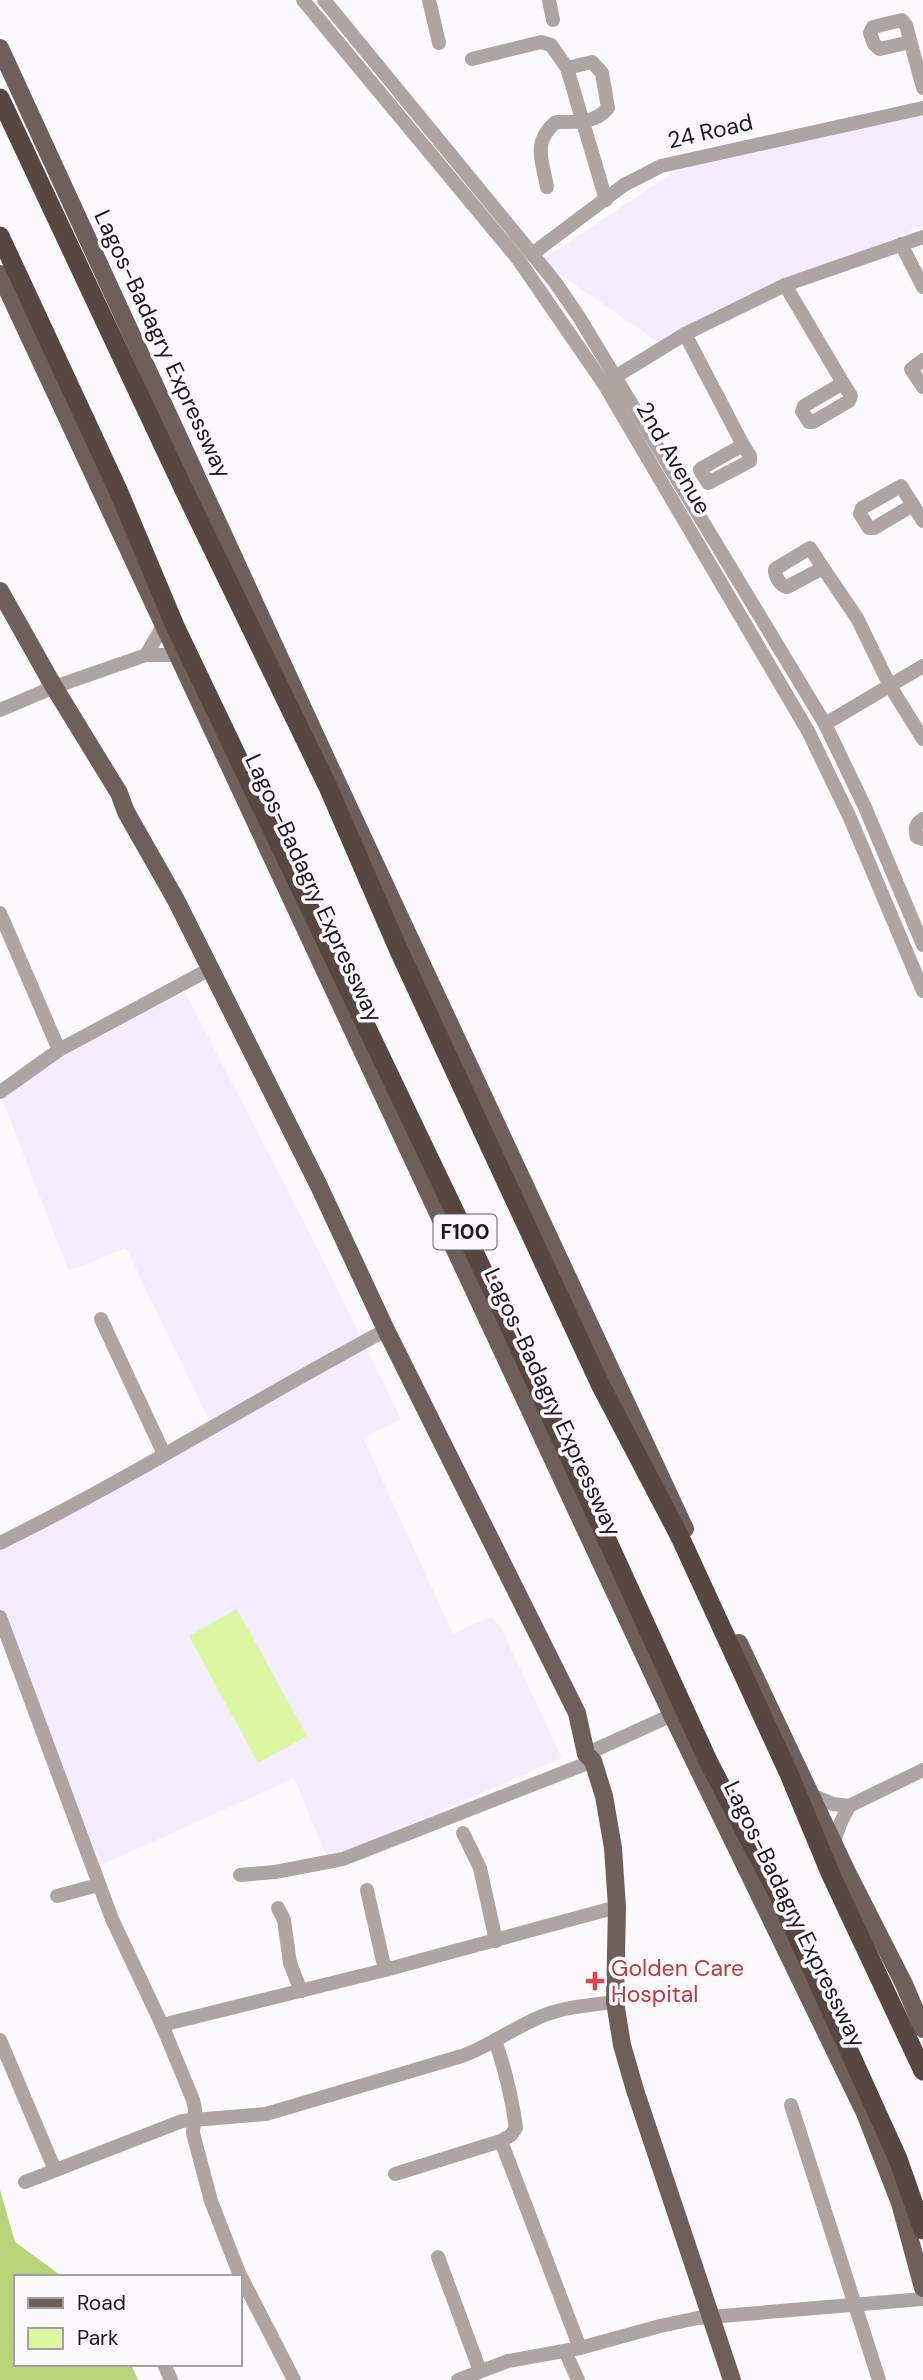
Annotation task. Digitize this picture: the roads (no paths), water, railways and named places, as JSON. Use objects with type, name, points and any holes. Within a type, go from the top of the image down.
[{"type":"highway","name":"Lagos-Badagry Expressway","points":[[0,98],[328,788],[399,951],[600,1384],[680,1538],[789,1774],[831,1875],[923,2071]]},
{"type":"highway","name":"Lagos-Badagry Expressway","points":[[0,236],[118,490],[175,626],[509,1325],[709,1763],[785,1908],[898,2159],[923,2230]]},
{"type":"main road","name":"Lagos-Badagry Expressway","points":[[0,48],[324,754],[923,2029]]},
{"type":"main road","name":"Lagos-Badagry Expressway","points":[[0,274],[672,1715],[865,2113],[900,2203],[923,2288]]},
{"type":"main road","points":[[0,591],[51,688]]},
{"type":"main road","points":[[0,604],[119,793],[126,812],[176,900],[577,1713],[589,1757],[604,1796],[611,1835],[617,1907],[614,2002],[622,2045],[732,2380]]},
{"type":"street","name":"2nd Avenue","points":[[303,0],[518,259],[610,380],[825,724],[864,805],[923,945]]},
{"type":"street","name":"2nd Avenue","points":[[324,0],[532,254],[579,317],[610,380],[808,731],[850,818],[923,991]]},
{"type":"street","points":[[429,0],[439,43]]},
{"type":"street","points":[[549,0],[553,20]]},
{"type":"street","points":[[472,60],[541,42],[551,45],[567,68],[606,200]]},
{"type":"street","points":[[910,43],[923,88]]},
{"type":"street","points":[[547,187],[540,146],[543,134],[556,122],[596,119],[608,108],[602,73],[592,62],[567,68]]},
{"type":"street","name":"24 Road","points":[[532,254],[624,185],[661,166],[923,108]]},
{"type":"street","points":[[610,380],[685,334],[785,285],[923,237]]},
{"type":"street","points":[[901,244],[923,287]]},
{"type":"street","points":[[785,285],[843,383]]},
{"type":"street","points":[[685,334],[743,444]]},
{"type":"street","points":[[923,360],[911,369],[923,387]]},
{"type":"street","points":[[914,505],[923,521]]},
{"type":"street","points":[[823,568],[857,618],[890,686],[923,739]]},
{"type":"street","points":[[146,655],[163,626]]},
{"type":"street","points":[[0,710],[51,688],[146,655],[176,655]]},
{"type":"street","points":[[825,724],[923,666]]},
{"type":"street","points":[[923,819],[915,831],[917,837],[923,839]]},
{"type":"street","points":[[0,914],[59,1051]]},
{"type":"street","points":[[0,1092],[59,1051],[210,970]]},
{"type":"street","points":[[101,1319],[164,1454]]},
{"type":"street","points":[[0,1543],[105,1489],[386,1330]]},
{"type":"street","points":[[0,1617],[112,1919],[193,2099],[193,2133],[211,2201],[240,2275]]},
{"type":"street","points":[[240,1875],[275,1872],[342,1859],[589,1757],[672,1715]]},
{"type":"street","points":[[811,1795],[833,1804],[849,1806],[923,1770]]},
{"type":"street","points":[[834,1843],[849,1806]]},
{"type":"street","points":[[463,1833],[480,1868],[496,1941]]},
{"type":"street","points":[[57,1896],[99,1885]]},
{"type":"street","points":[[367,1890],[385,1970]]},
{"type":"street","points":[[162,2025],[385,1970],[617,1907]]},
{"type":"street","points":[[278,1908],[284,1920],[290,1963],[301,1991]]},
{"type":"street","points":[[25,2182],[175,2124],[266,2114],[481,2049],[542,2016],[614,2002]]},
{"type":"street","points":[[0,2040],[55,2170]]},
{"type":"street","points":[[395,2174],[511,2136],[516,2128],[510,2087],[495,2040]]},
{"type":"street","points":[[791,2105],[879,2380]]},
{"type":"street","points":[[501,2141],[573,2349],[578,2380]]},
{"type":"street","points":[[438,2257],[480,2371]]},
{"type":"street","points":[[242,2279],[294,2380]]},
{"type":"street","points":[[458,2380],[508,2361],[573,2349],[660,2326],[710,2317],[854,2307],[923,2299]]},
{"type":"place","name":"Golden Care Hospital","points":[[595,1981]]}]
